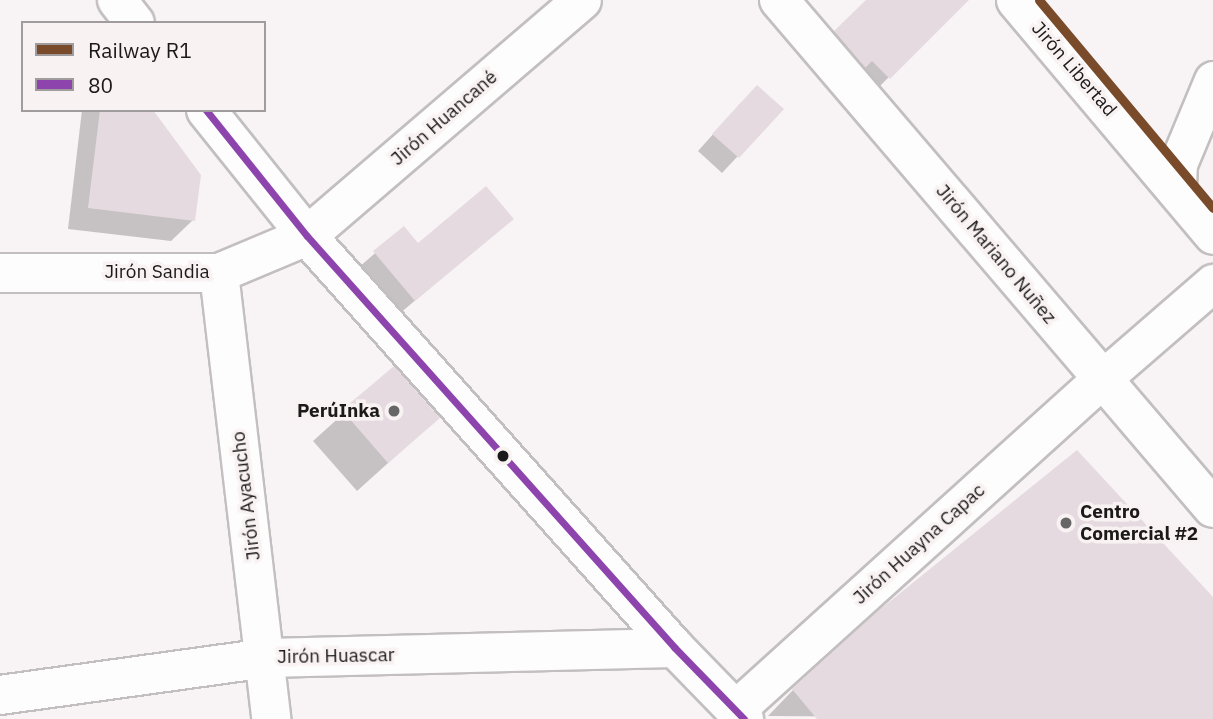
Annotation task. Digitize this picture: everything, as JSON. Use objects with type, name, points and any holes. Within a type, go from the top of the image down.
[{"type":"street","points":[[117,0],[133,21]]},
{"type":"street","name":"Jirón Huancané","points":[[307,236],[582,0]]},
{"type":"street","name":"Jirón Mariano Nuñez","points":[[779,0],[1213,508]]},
{"type":"street","name":"Jirón Libertad","points":[[1015,0],[1177,188],[1213,235]]},
{"type":"street","points":[[1177,188],[1178,164],[1213,80]]},
{"type":"street","points":[[208,112],[307,236],[675,648],[740,714]]},
{"type":"street","name":"Jirón Sandia","points":[[0,273],[219,272],[307,236]]},
{"type":"street","name":"Jirón Ayacucho","points":[[219,272],[271,719]]},
{"type":"street","points":[[1102,379],[1213,283]]},
{"type":"street","name":"Jirón Huayna Capac","points":[[740,714],[1102,379]]},
{"type":"street","name":"Jirón Huascar","points":[[0,695],[265,658],[675,648]]},
{"type":"building","points":[[866,0],[969,0],[890,79],[872,61],[865,68],[834,31]]},
{"type":"building","points":[[757,85],[784,109],[739,158],[712,134]]},
{"type":"building","points":[[100,112],[154,112],[201,175],[195,221],[88,208]]},
{"type":"building","points":[[486,186],[514,219],[415,301],[373,251],[404,226],[418,243]]},
{"type":"building","name":"PerúInka","points":[[394,366],[440,418],[388,463],[342,410]]},
{"type":"building","name":"Centro Comercial #2","points":[[1077,450],[1213,597],[1213,719],[817,719],[792,689],[878,611]]},
{"type":"rail line","name":"R1","points":[[1039,0],[1213,208]]},
{"type":"transit line","name":"80","points":[[208,112],[307,236],[675,648],[744,719]]},
{"type":"place","name":"PerúInka","points":[[394,411]]},
{"type":"place","name":"Centro Comercial #2","points":[[1066,523]]}]
